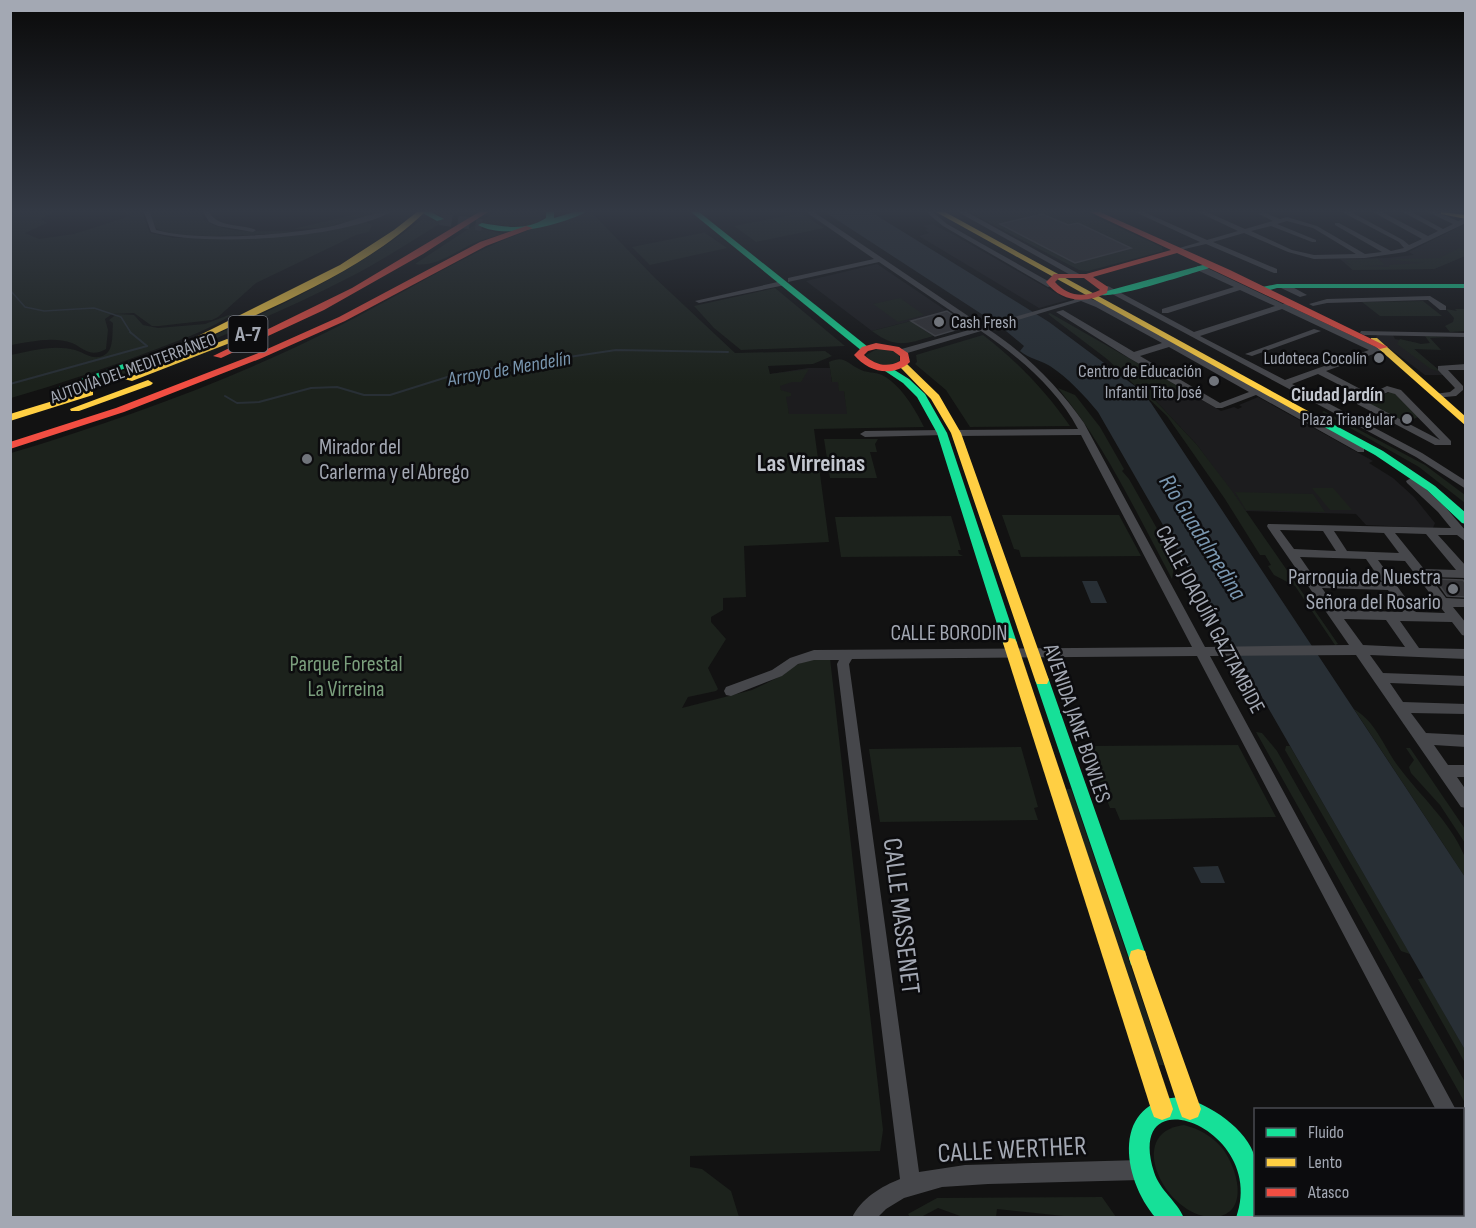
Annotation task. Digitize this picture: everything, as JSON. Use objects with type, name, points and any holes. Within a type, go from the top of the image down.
[{"type":"main road","points":[[10,404],[126,366],[255,314],[340,269]]},
{"type":"main road","name":"AUTOVÍA DEL MEDITERRÁNEO","points":[[10,418],[156,370],[241,337],[342,288],[373,269]]},
{"type":"main road","name":"AUTOVÍA DEL MEDITERRÁNEO","points":[[10,430],[160,379],[305,318],[394,269]]},
{"type":"main road","points":[[10,446],[120,410],[259,356],[333,323],[435,269]]},
{"type":"main road","points":[[771,269],[787,281]]},
{"type":"main road","points":[[773,269],[870,348],[902,358]]},
{"type":"main road","points":[[1052,269],[1067,277],[1098,281],[1097,295]]},
{"type":"main road","points":[[1053,269],[1388,451],[1443,488],[1466,507]]},
{"type":"main road","points":[[1067,277],[1099,269]]},
{"type":"main road","points":[[1097,295],[1193,269]]},
{"type":"main road","points":[[1217,269],[1315,300],[1364,333],[1379,349]]},
{"type":"main road","points":[[1274,288],[1286,305],[1315,300],[1461,287]]},
{"type":"main road","points":[[1315,300],[1460,412],[1466,423]]},
{"type":"main road","name":"AVENIDA JANE BOWLES","points":[[870,348],[860,355],[862,361],[876,368],[888,369],[901,377],[923,399],[949,433],[1032,653],[1190,1109]]},
{"type":"main road","points":[[888,369],[902,358]]},
{"type":"main road","name":"AVENIDA JANE BOWLES","points":[[902,358],[945,411],[949,433],[1014,653],[1162,1109]]},
{"type":"main road","points":[[1269,388],[1406,470],[1431,489],[1464,530]]},
{"type":"main road","points":[[1173,1218],[1155,1199],[1140,1170],[1138,1141],[1146,1120],[1162,1109],[1176,1107],[1190,1109],[1209,1118],[1227,1133],[1242,1153],[1253,1171],[1254,1195],[1248,1218]]},
{"type":"street","points":[[699,301],[839,269]]},
{"type":"street","name":"CALLE JOAQUÍN GAZTAMBIDE","points":[[895,269],[986,327],[1036,371],[1067,405],[1206,651],[1446,1108]]},
{"type":"street","points":[[1049,269],[1067,277]]},
{"type":"street","points":[[1054,269],[1067,277]]},
{"type":"street","points":[[1211,269],[1241,287],[1286,305],[1379,349]]},
{"type":"street","points":[[1270,269],[1274,271]]},
{"type":"street","points":[[1165,311],[1241,287]]},
{"type":"street","points":[[1097,295],[1060,312],[1219,406],[1379,349]]},
{"type":"street","points":[[1097,295],[1169,344],[1385,438],[1435,465],[1466,486]]},
{"type":"street","points":[[902,358],[986,327],[1097,295],[1194,335],[1269,388]]},
{"type":"street","points":[[1315,300],[1430,298],[1443,308]]},
{"type":"street","points":[[1194,335],[1286,305]]},
{"type":"street","points":[[1249,354],[1317,330]]},
{"type":"street","points":[[1364,333],[1466,335]]},
{"type":"street","points":[[1132,356],[1169,344]]},
{"type":"street","points":[[1437,396],[1453,394],[1460,388],[1441,368],[1466,367]]},
{"type":"street","points":[[1318,371],[1370,396]]},
{"type":"street","points":[[1387,389],[1396,391],[1424,419],[1448,443],[1438,443],[1360,402],[1387,389]]},
{"type":"street","points":[[1385,438],[1424,419]]},
{"type":"street","points":[[865,434],[1084,432]]},
{"type":"street","points":[[1464,530],[1272,526],[1466,802]]},
{"type":"street","points":[[1326,528],[1344,555]]},
{"type":"street","points":[[1387,530],[1466,632]]},
{"type":"street","points":[[1429,531],[1466,574]]},
{"type":"street","points":[[1291,553],[1409,557]]},
{"type":"street","points":[[1369,555],[1412,616]]},
{"type":"street","points":[[1420,573],[1466,574]]},
{"type":"street","points":[[1313,584],[1390,586]]},
{"type":"street","points":[[1443,602],[1466,603]]},
{"type":"street","points":[[1334,614],[1455,618]]},
{"type":"street","points":[[1390,616],[1415,652]]},
{"type":"street","name":"CALLE BORODIN","points":[[731,691],[777,673],[794,661],[814,655],[1359,650],[1466,654]]},
{"type":"street","name":"CALLE MASSENET","points":[[848,656],[843,664],[911,1184]]},
{"type":"street","points":[[1378,678],[1466,681]]},
{"type":"street","points":[[1400,707],[1466,709]]},
{"type":"street","points":[[1422,739],[1466,741]]},
{"type":"street","points":[[1444,771],[1466,771]]},
{"type":"street","name":"CALLE WERTHER","points":[[862,1218],[893,1192],[911,1184],[946,1175],[1140,1170]]},
{"type":"shaded area","points":[[855,269],[885,269],[969,326],[933,336],[911,321],[872,331],[806,281]]},
{"type":"shaded area","points":[[975,269],[1014,269],[1068,300],[1039,308]]},
{"type":"shaded area","points":[[1377,335],[1393,335],[1395,339],[1418,343],[1423,349],[1414,349],[1445,375],[1425,375],[1376,338]]},
{"type":"shaded area","points":[[808,368],[830,368],[832,382],[838,382],[844,391],[848,414],[789,414],[783,393],[770,374]]},
{"type":"shaded area","points":[[1181,388],[1221,411],[1234,407],[1238,409],[1242,407],[1239,405],[1258,397],[1373,461],[1369,463],[1393,478],[1414,497],[1435,523],[1433,528],[1366,525],[1356,514],[1245,511],[1197,445],[1152,397]]},
{"type":"green space","points":[[10,269],[285,269],[256,283],[212,320],[152,326],[134,313],[112,314],[105,319],[108,330],[106,349],[100,352],[92,353],[72,343],[57,340],[11,345]]},
{"type":"green space","points":[[348,269],[365,269],[280,311],[211,341],[69,394],[66,391],[206,339]]},
{"type":"green space","name":"Parque Forestal La Virreina","points":[[444,269],[647,269],[735,353],[825,351],[832,356],[813,364],[768,366],[770,374],[809,369],[801,382],[780,386],[781,390],[791,393],[791,396],[786,397],[789,414],[847,414],[844,391],[839,391],[838,382],[832,382],[829,362],[838,359],[862,370],[882,375],[907,398],[924,427],[814,429],[829,542],[744,546],[746,597],[723,598],[723,610],[711,617],[711,622],[726,639],[708,668],[718,689],[688,697],[682,708],[752,690],[808,660],[830,658],[883,1130],[880,1151],[690,1156],[690,1167],[702,1169],[731,1191],[739,1217],[11,1218],[11,453],[94,427],[177,397],[258,364],[337,327]]},
{"type":"green space","points":[[775,288],[845,346],[741,350],[714,328],[694,306]]},
{"type":"green space","points":[[900,298],[924,315],[898,322],[873,304]]},
{"type":"green space","points":[[1423,301],[1442,316],[1380,316],[1362,302]]},
{"type":"green space","points":[[1446,309],[1457,311],[1455,309],[1465,309],[1465,331],[1450,332],[1445,326],[1453,322],[1454,318]]},
{"type":"green space","points":[[234,313],[206,329],[154,350],[83,376],[11,398],[10,355],[42,349],[67,348],[94,357],[102,356],[109,351],[111,344],[113,323],[109,320],[117,314],[134,315],[143,325],[158,328],[205,324]]},
{"type":"green space","points":[[1050,313],[1181,388],[1153,398],[1197,445],[1232,491],[1338,644],[1335,645],[1295,586],[1274,575],[1265,555],[1260,555],[1225,499],[1167,416],[1107,359],[1048,314]]},
{"type":"green space","points":[[911,321],[933,336],[895,343],[872,331]]},
{"type":"green space","points":[[983,335],[1030,377],[1070,426],[970,427],[946,390],[915,364],[916,355]]},
{"type":"green space","points":[[1425,336],[1447,337],[1430,338],[1441,350],[1414,349],[1441,372],[1431,369],[1397,344],[1400,339],[1421,344],[1430,343]]},
{"type":"green space","points":[[877,349],[893,351],[899,355],[900,360],[888,365],[867,359],[866,355]]},
{"type":"green space","points":[[1058,388],[1075,395],[1100,427],[1124,469],[1122,471],[1129,479],[1160,534],[1174,566],[1172,579],[1105,456]]},
{"type":"green space","points":[[1393,392],[1418,417],[1405,423],[1365,402]]},
{"type":"green space","points":[[1324,411],[1425,465],[1465,495],[1465,503],[1419,467],[1322,412]]},
{"type":"green space","points":[[824,439],[878,439],[875,444],[877,452],[870,452],[877,478],[830,478]]},
{"type":"green space","points":[[1312,488],[1333,488],[1352,510],[1330,510]]},
{"type":"green space","points":[[1235,492],[1313,494],[1325,512],[1246,510]]},
{"type":"green space","points":[[1002,515],[1119,515],[1141,556],[1021,557],[1019,550],[1014,549]]},
{"type":"green space","points":[[951,516],[961,550],[958,550],[959,554],[963,556],[841,557],[835,517]]},
{"type":"green space","points":[[1354,709],[1374,728],[1398,766],[1458,842],[1465,857],[1465,877]]},
{"type":"green space","points":[[1256,732],[1262,733],[1277,751],[1465,1082],[1465,1103]]},
{"type":"green space","points":[[1238,745],[1276,817],[1120,820],[1115,808],[1110,808],[1087,746]]},
{"type":"green space","points":[[1286,746],[1290,746],[1410,954],[1401,951],[1285,750]]},
{"type":"green space","points":[[1021,747],[1038,807],[1034,808],[1038,820],[880,822],[869,749]]},
{"type":"green space","points":[[1406,748],[1410,748],[1465,829],[1465,843],[1440,805],[1411,773],[1409,767],[1414,760]]},
{"type":"green space","points":[[1064,789],[1071,789],[1164,1065],[1156,1065]]},
{"type":"green space","points":[[1424,978],[1465,1050],[1465,1063],[1418,979]]},
{"type":"green space","points":[[1184,1125],[1214,1140],[1227,1155],[1231,1164],[1235,1174],[1237,1195],[1230,1211],[1221,1216],[1203,1216],[1185,1208],[1171,1195],[1160,1178],[1154,1160],[1155,1144],[1165,1132]]},
{"type":"green space","points":[[1465,1191],[1465,1217],[1285,1217],[1464,1216]]},
{"type":"green space","points":[[1102,1197],[1116,1217],[1073,1217],[997,1209],[996,1217],[963,1217],[938,1208],[921,1217],[910,1217],[908,1214],[937,1198]]},
{"type":"water","name":"Río Guadalmedina","points":[[913,269],[964,269],[1049,322],[1139,389],[1151,403],[1465,877],[1465,1050],[1098,412],[1076,387],[1057,371],[1020,351],[1024,346],[1000,326]]},
{"type":"water","points":[[1082,581],[1097,581],[1107,603],[1091,603]]},
{"type":"water","points":[[1218,866],[1225,883],[1201,883],[1193,867]]},
{"type":"building","name":"Cash Fresh","points":[[947,311],[969,326],[935,336],[911,321]]},
{"type":"building","name":"Parroquia de Nuestra Señora del Rosario","points":[[1435,579],[1463,580],[1466,584],[1466,597],[1447,596]]},
{"type":"waterway","name":"Arroyo de Mendelín","points":[[10,290],[25,307],[44,311],[94,308],[121,317],[131,333]]},
{"type":"waterway","points":[[10,384],[147,346],[131,333]]},
{"type":"waterway","name":"Arroyo de Mendelín","points":[[225,396],[237,403],[259,402],[311,388],[337,387],[364,395],[390,395],[460,373],[616,350],[728,352]]},
{"type":"traffic: fast","points":[[766,269],[865,349]]},
{"type":"traffic: fast","points":[[1100,294],[1114,293],[1195,269]]},
{"type":"traffic: fast","points":[[1266,292],[1265,289],[1277,286],[1466,286]]},
{"type":"traffic: fast","points":[[64,387],[143,360]]},
{"type":"traffic: fast","points":[[888,369],[906,381],[921,396],[942,433],[1010,643]]},
{"type":"traffic: fast","points":[[1314,417],[1379,453],[1431,488],[1466,520]]},
{"type":"traffic: fast","points":[[1042,680],[1138,958]]},
{"type":"traffic: fast","points":[[1173,1218],[1160,1205],[1146,1182],[1139,1155],[1141,1133],[1146,1124],[1153,1116],[1171,1108],[1194,1111],[1205,1117],[1227,1135],[1237,1147],[1251,1174],[1254,1188],[1253,1201],[1247,1218]]},
{"type":"traffic: slow","points":[[199,338],[339,269]]},
{"type":"traffic: slow","points":[[1044,269],[1314,417]]},
{"type":"traffic: slow","points":[[1374,340],[1466,423]]},
{"type":"traffic: slow","points":[[129,379],[230,341]]},
{"type":"traffic: slow","points":[[903,365],[935,397],[956,433],[1042,680]]},
{"type":"traffic: slow","points":[[75,409],[148,383]]},
{"type":"traffic: slow","points":[[10,418],[89,393]]},
{"type":"traffic: slow","points":[[1010,643],[1162,1109]]},
{"type":"traffic: slow","points":[[1138,958],[1190,1109]]},
{"type":"traffic: jam","points":[[218,356],[321,308],[391,269]]},
{"type":"traffic: jam","points":[[10,446],[120,410],[259,356],[342,319],[435,269]]},
{"type":"traffic: jam","points":[[1087,276],[1110,269]]},
{"type":"traffic: jam","points":[[1221,269],[1383,347]]},
{"type":"traffic: jam","points":[[1064,275],[1086,276],[1104,287],[1104,291],[1083,298],[1068,296],[1061,293],[1050,282],[1057,276],[1064,275]]},
{"type":"traffic: jam","points":[[876,346],[896,349],[905,355],[905,362],[893,368],[881,368],[869,364],[859,355],[865,349],[876,346]]},
{"type":"place","name":"Cash Fresh","points":[[939,322]]},
{"type":"place","name":"Ludoteca Cocolín","points":[[1379,358]]},
{"type":"place","name":"Centro de Educación Infantil Tito José","points":[[1214,381]]},
{"type":"place","name":"Plaza Triangular","points":[[1407,419]]},
{"type":"place","name":"Mirador del Carlerma y el Abrego","points":[[307,459]]},
{"type":"place","name":"Parroquia de Nuestra Señora del Rosario","points":[[1453,589]]},
{"type":"district","name":"Ciudad Jardín","points":[[1337,394]]},
{"type":"district","name":"Las Virreinas","points":[[811,463]]}]
